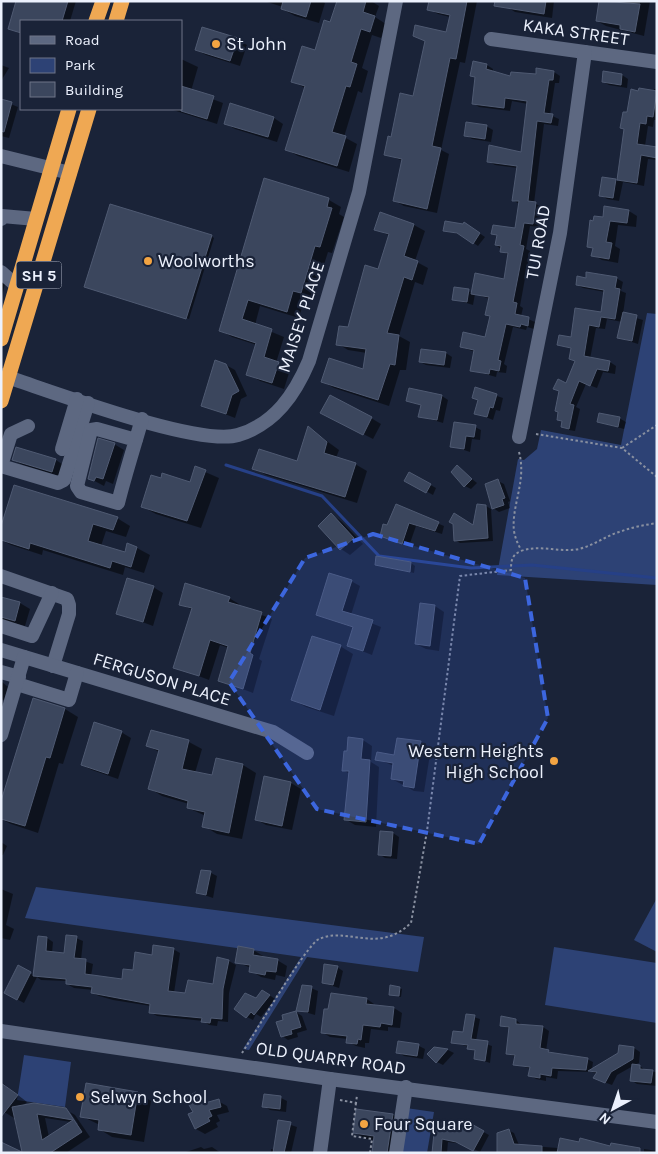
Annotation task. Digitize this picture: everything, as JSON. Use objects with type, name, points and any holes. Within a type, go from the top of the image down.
[{"type":"highway","points":[[96,20],[103,1]]},
{"type":"highway","points":[[116,20],[122,1]]},
{"type":"highway","name":"SH 5","points":[[1,339],[69,110]]},
{"type":"highway","name":"SH 5","points":[[1,401],[5,376],[89,110]]},
{"type":"street","name":"MAISEY PLACE","points":[[5,376],[142,419],[215,438],[237,435],[255,428],[270,418],[285,403],[298,385],[309,361],[359,192],[396,1]]},
{"type":"street","name":"KAKA STREET","points":[[491,39],[657,62]]},
{"type":"street","name":"TUI ROAD","points":[[520,438],[560,233],[585,52]]},
{"type":"street","points":[[1,156],[70,173]]},
{"type":"street","points":[[2,217],[36,219]]},
{"type":"street","points":[[1,272],[16,286]]},
{"type":"street","points":[[28,426],[11,434],[1,466],[58,483],[64,480],[67,442],[82,401]]},
{"type":"street","points":[[136,440],[97,429],[89,432],[89,444],[77,486],[81,492],[118,503],[120,494],[136,440],[142,419]]},
{"type":"street","points":[[101,488],[120,494]]},
{"type":"street","points":[[1,576],[67,598],[69,605],[53,666]]},
{"type":"street","points":[[1,626],[32,636],[38,636],[41,634],[51,606],[52,593]]},
{"type":"street","name":"FERGUSON PLACE","points":[[1,650],[273,732],[307,753]]},
{"type":"street","points":[[2,729],[6,704],[18,680],[24,658]]},
{"type":"street","points":[[1,672],[69,700],[77,673]]},
{"type":"street","name":"OLD QUARRY ROAD","points":[[1,1031],[657,1122]]},
{"type":"street","points":[[320,1153],[330,1078]]},
{"type":"street","points":[[396,1153],[406,1087]]},
{"type":"path","points":[[622,448],[657,425]]},
{"type":"path","points":[[536,434],[622,448],[657,477]]},
{"type":"path","points":[[519,452],[522,462],[520,494],[514,532],[521,551]]},
{"type":"path","points":[[242,1053],[307,952],[320,939],[332,937],[379,938],[402,931],[411,923],[427,831],[460,576],[512,570],[511,560],[514,555],[521,551],[530,549],[563,551],[578,549],[592,545],[621,531],[657,523]]},
{"type":"path","points":[[352,1093],[357,1094],[352,1136],[372,1139],[370,1153]]},
{"type":"path","points":[[337,1100],[356,1103]]},
{"type":"highlighted area","points":[[373,534],[525,578],[548,718],[479,844],[317,809],[229,682],[305,558]]},
{"type":"green space","points":[[647,313],[657,314],[657,585],[497,575],[518,459],[524,460],[537,449],[541,430],[621,445]]},
{"type":"green space","points":[[36,887],[424,937],[418,972],[307,957],[249,1050],[243,1049],[301,957],[25,918]]},
{"type":"green space","points":[[657,898],[657,952],[634,940]]},
{"type":"green space","points":[[554,947],[657,963],[657,1023],[545,1005]]},
{"type":"green space","points":[[24,1055],[71,1062],[65,1107],[17,1100]]},
{"type":"green space","points":[[406,1108],[434,1112],[427,1153],[399,1153]]},
{"type":"building","points":[[16,1],[68,1],[62,20],[20,20],[20,33],[8,29]]},
{"type":"building","points":[[283,1],[311,1],[306,17],[281,9]]},
{"type":"building","points":[[337,1],[366,1],[363,12],[375,16],[370,32],[361,29],[351,62],[357,64],[350,87],[346,86],[332,132],[346,136],[337,166],[285,150],[305,86],[291,82],[302,46],[315,50],[324,20],[330,22]]},
{"type":"building","points":[[429,1],[467,1],[456,59],[450,58],[432,146],[441,148],[427,209],[393,201],[402,159],[384,155],[388,136],[391,137],[400,93],[413,96],[425,41],[413,36],[415,25],[446,32],[450,15],[427,10]]},
{"type":"building","points":[[495,1],[546,1],[544,14],[494,6]]},
{"type":"building","points":[[599,1],[640,4],[635,32],[620,29],[620,25],[596,21]]},
{"type":"building","name":"St John","points":[[202,27],[238,38],[230,61],[195,50]]},
{"type":"building","points":[[473,61],[487,64],[486,69],[510,76],[511,72],[536,74],[536,68],[554,71],[553,80],[549,80],[544,113],[553,114],[551,123],[537,121],[528,201],[536,202],[533,224],[524,223],[520,245],[524,246],[513,302],[517,303],[515,314],[529,317],[528,326],[521,324],[520,327],[506,324],[498,360],[501,361],[499,371],[490,369],[489,374],[470,371],[474,350],[460,347],[463,332],[485,337],[490,316],[485,315],[489,297],[471,294],[475,273],[504,279],[508,253],[500,252],[501,246],[495,245],[497,235],[491,234],[493,225],[515,228],[519,201],[512,201],[517,166],[487,162],[489,145],[521,152],[527,101],[505,98],[504,108],[472,104],[475,77],[470,76]]},
{"type":"building","points":[[603,71],[622,74],[621,85],[602,82]]},
{"type":"building","points":[[182,86],[214,96],[207,119],[181,111]]},
{"type":"building","points":[[639,88],[657,91],[653,117],[647,116],[646,124],[640,123],[637,144],[657,147],[657,158],[641,155],[637,183],[617,180],[624,129],[620,128],[623,112],[627,112],[631,89],[638,91]]},
{"type":"building","points":[[1,99],[12,102],[4,132],[1,131]]},
{"type":"building","points":[[230,103],[274,117],[268,137],[224,124]]},
{"type":"building","points":[[466,122],[487,125],[485,139],[464,136]]},
{"type":"building","points":[[602,177],[616,179],[613,198],[599,196]]},
{"type":"building","points":[[264,178],[329,198],[327,207],[332,208],[320,247],[315,246],[301,293],[293,291],[287,312],[248,300],[242,319],[272,329],[264,357],[279,362],[272,383],[246,375],[256,343],[219,331]]},
{"type":"building","name":"Woolworths","points":[[110,204],[212,235],[186,319],[84,287]]},
{"type":"building","points":[[604,206],[629,210],[627,223],[610,221],[606,242],[612,243],[609,259],[591,256],[593,248],[587,247],[590,220],[593,221],[594,216],[603,217]]},
{"type":"building","points":[[380,212],[414,224],[404,256],[418,261],[412,280],[404,277],[387,333],[399,335],[395,365],[390,364],[378,400],[321,382],[329,358],[363,369],[366,349],[336,345],[339,326],[348,327],[365,265],[378,269],[389,234],[374,230]]},
{"type":"building","points":[[445,221],[463,224],[464,222],[480,233],[473,244],[457,233],[443,231]]},
{"type":"building","points":[[586,272],[617,277],[615,288],[620,289],[615,319],[601,317],[599,327],[589,325],[584,356],[610,361],[608,371],[597,369],[590,386],[579,381],[570,404],[574,405],[569,429],[561,427],[562,421],[557,420],[558,412],[555,411],[559,391],[553,389],[558,379],[566,383],[575,361],[569,359],[571,348],[557,345],[559,335],[571,337],[575,308],[601,312],[604,290],[576,285],[577,276],[586,278]]},
{"type":"building","points":[[454,287],[469,289],[467,302],[452,300]]},
{"type":"building","points":[[623,312],[637,315],[632,341],[617,338]]},
{"type":"building","points":[[421,349],[446,352],[444,365],[419,362]]},
{"type":"building","points":[[215,360],[226,364],[239,391],[232,395],[226,414],[201,406]]},
{"type":"building","points":[[475,387],[497,394],[493,408],[490,407],[487,417],[474,414],[478,400],[472,398]]},
{"type":"building","points":[[409,388],[442,395],[437,420],[418,417],[421,405],[406,401]]},
{"type":"building","points":[[330,395],[372,417],[363,435],[320,413]]},
{"type":"building","points":[[599,413],[620,417],[618,427],[597,422]]},
{"type":"building","points":[[454,422],[476,425],[474,437],[466,436],[464,449],[450,447]]},
{"type":"building","points":[[308,426],[327,442],[324,453],[356,463],[345,497],[252,469],[259,449],[297,461]]},
{"type":"building","points":[[98,438],[115,443],[103,479],[96,477],[94,481],[88,479]]},
{"type":"building","points":[[16,447],[56,459],[52,472],[12,460]]},
{"type":"building","points":[[457,465],[472,479],[464,487],[451,472]]},
{"type":"building","points":[[195,466],[206,470],[187,521],[141,507],[151,475],[161,478],[162,473],[190,482]]},
{"type":"building","points":[[409,472],[431,484],[426,493],[404,481]]},
{"type":"building","points":[[498,479],[505,498],[502,499],[504,505],[492,509],[485,484]]},
{"type":"building","points":[[14,485],[118,517],[113,530],[93,524],[88,541],[125,552],[127,543],[137,547],[131,567],[112,561],[110,568],[30,543],[29,549],[1,540],[1,526]]},
{"type":"building","points":[[396,504],[439,522],[435,531],[409,523],[402,544],[380,536],[383,524],[387,525]]},
{"type":"building","points":[[477,504],[486,505],[488,538],[454,541],[453,524],[449,522],[454,513],[473,525]]},
{"type":"building","points":[[331,513],[354,538],[340,550],[318,526]]},
{"type":"building","points":[[376,556],[411,562],[410,572],[375,565]]},
{"type":"building","points":[[329,573],[352,580],[342,611],[373,620],[363,651],[347,646],[353,627],[316,615]]},
{"type":"building","points":[[127,578],[154,586],[143,622],[116,614]]},
{"type":"building","points":[[185,583],[230,597],[228,602],[262,612],[250,653],[253,655],[243,689],[218,681],[228,646],[210,640],[199,676],[173,668],[192,608],[179,605]]},
{"type":"building","points":[[1,597],[20,602],[15,621],[1,617]]},
{"type":"building","points":[[420,603],[435,605],[430,646],[415,644]]},
{"type":"building","points":[[312,636],[341,645],[320,710],[291,700]]},
{"type":"building","points":[[33,698],[65,708],[50,758],[46,757],[25,826],[1,819],[1,801]]},
{"type":"building","points":[[94,722],[122,731],[108,774],[81,765]]},
{"type":"building","points":[[151,730],[189,740],[182,769],[212,775],[216,758],[243,764],[229,833],[202,827],[205,812],[187,808],[188,801],[148,789],[159,750],[146,746]]},
{"type":"building","points":[[348,737],[363,739],[361,759],[370,760],[366,822],[344,820],[349,771],[342,771],[344,751],[347,751]]},
{"type":"building","points":[[397,738],[421,741],[414,788],[403,786],[404,781],[391,779],[393,763],[375,760],[377,752],[394,755]]},
{"type":"building","points":[[264,776],[291,782],[282,826],[255,820]]},
{"type":"building","points":[[380,831],[393,832],[391,856],[378,855]]},
{"type":"building","points":[[201,870],[211,871],[206,895],[196,893]]},
{"type":"building","points":[[66,935],[77,936],[74,958],[86,959],[85,974],[122,979],[123,969],[133,970],[135,952],[152,955],[153,945],[174,948],[168,991],[185,993],[188,980],[213,984],[217,957],[229,960],[223,989],[222,1019],[211,1018],[210,1023],[201,1022],[202,1018],[149,1013],[150,1004],[91,993],[92,987],[66,984],[66,979],[33,976],[38,936],[47,937],[46,951],[64,953]]},
{"type":"building","points":[[238,946],[254,949],[253,955],[278,959],[276,972],[266,971],[265,975],[249,972],[250,965],[235,963]]},
{"type":"building","points":[[324,964],[338,966],[333,985],[322,983]]},
{"type":"building","points":[[18,965],[31,972],[17,1000],[4,993]]},
{"type":"building","points":[[302,985],[312,986],[308,1012],[296,1011]]},
{"type":"building","points":[[390,985],[400,987],[399,996],[389,995]]},
{"type":"building","points":[[262,990],[270,995],[254,1015],[251,1012],[246,1018],[234,1009],[245,993],[256,998]]},
{"type":"building","points":[[331,993],[367,998],[366,1004],[394,1007],[392,1025],[381,1023],[380,1027],[363,1025],[361,1040],[358,1039],[357,1044],[346,1043],[347,1036],[321,1033],[324,1009],[328,1009]]},
{"type":"building","points":[[296,1011],[301,1027],[291,1030],[292,1034],[281,1037],[276,1022],[283,1020],[282,1015]]},
{"type":"building","points":[[466,1014],[475,1015],[471,1039],[488,1041],[485,1061],[474,1059],[475,1050],[467,1049],[468,1045],[451,1043],[453,1031],[463,1032]]},
{"type":"building","points":[[501,1016],[516,1019],[516,1024],[543,1026],[540,1048],[549,1050],[548,1052],[588,1058],[586,1070],[552,1068],[551,1076],[540,1074],[540,1078],[528,1076],[530,1067],[513,1065],[515,1055],[506,1054],[509,1027],[500,1026]]},
{"type":"building","points":[[398,1041],[419,1044],[417,1056],[396,1053]]},
{"type":"building","points":[[619,1045],[634,1047],[633,1059],[611,1072],[605,1083],[593,1078],[597,1072],[588,1071],[618,1053]]},
{"type":"building","points":[[434,1047],[448,1049],[436,1063],[427,1054]]},
{"type":"building","points":[[632,1064],[640,1065],[640,1069],[653,1070],[651,1083],[630,1081]]},
{"type":"building","points":[[1,1083],[18,1095],[1,1117]]},
{"type":"building","points":[[86,1083],[138,1092],[131,1135],[98,1130],[99,1120],[80,1117]]},
{"type":"building","points":[[196,1092],[205,1103],[219,1099],[221,1107],[209,1110],[212,1116],[208,1118],[210,1121],[195,1129],[188,1114],[193,1112],[185,1098]]},
{"type":"building","points":[[264,1094],[281,1096],[280,1109],[262,1107]]},
{"type":"building","points":[[34,1103],[66,1108],[82,1132],[50,1153],[1,1153],[1,1142],[22,1152],[12,1107]],"holes":[[[37,1114],[73,1120],[42,1140]]]},
{"type":"building","points":[[356,1109],[393,1114],[387,1153],[372,1153],[374,1136],[353,1133]]},
{"type":"building","points":[[278,1120],[291,1122],[284,1153],[273,1153]]},
{"type":"building","points":[[442,1122],[466,1126],[468,1122],[484,1131],[473,1151],[456,1142],[442,1139],[441,1153],[432,1153],[435,1123],[442,1124]]},
{"type":"building","points":[[509,1129],[514,1144],[542,1146],[542,1153],[497,1153],[497,1133]]},
{"type":"building","points":[[560,1138],[579,1142],[580,1138],[610,1146],[611,1143],[640,1148],[640,1153],[557,1153]]},
{"type":"waterway","points":[[226,465],[322,496],[379,556],[471,568],[532,565],[657,578]]},
{"type":"place","name":"St John","points":[[216,44]]},
{"type":"place","name":"Woolworths","points":[[148,261]]},
{"type":"place","name":"Western Heights High School","points":[[554,761]]},
{"type":"place","name":"Selwyn School","points":[[80,1097]]},
{"type":"place","name":"Four Square","points":[[364,1124]]}]
